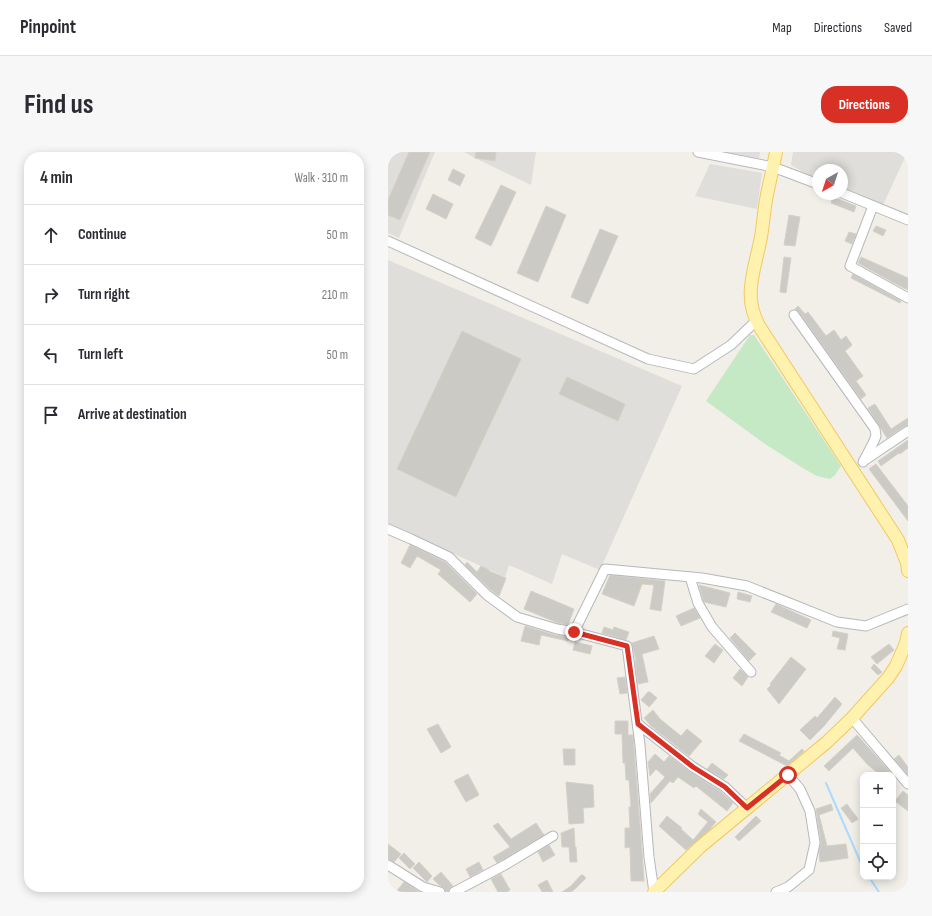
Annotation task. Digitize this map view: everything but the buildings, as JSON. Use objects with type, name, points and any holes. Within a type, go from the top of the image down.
[{"type":"main road","points":[[776,152],[766,200],[761,237],[752,272],[750,292],[752,308],[756,320],[898,540],[908,566]]},
{"type":"main road","points":[[654,892],[700,847],[827,742],[852,718],[892,672],[906,643],[908,633]]},
{"type":"street","points":[[698,152],[773,167],[812,182]]},
{"type":"street","points":[[848,196],[908,220]]},
{"type":"street","points":[[873,206],[850,266],[908,298]]},
{"type":"street","points":[[388,241],[648,359],[694,368],[731,345],[756,320]]},
{"type":"street","points":[[794,315],[875,429],[876,436],[873,443],[863,462],[855,473]]},
{"type":"street","points":[[863,462],[908,431]]},
{"type":"street","points":[[388,529],[448,557],[486,595],[517,617],[557,629],[627,646],[638,724],[649,856],[654,892]]},
{"type":"street","points":[[574,632],[605,570],[690,577],[746,586],[837,622],[866,626],[908,609]]},
{"type":"street","points":[[690,577],[698,603],[712,627],[752,672]]},
{"type":"street","points":[[852,718],[908,784]]},
{"type":"street","points":[[638,724],[693,767],[725,787],[747,808]]},
{"type":"street","points":[[776,892],[788,887],[809,870],[815,843],[810,811],[800,789],[788,775]]},
{"type":"street","points":[[454,892],[505,865],[553,836]]},
{"type":"street","points":[[388,865],[423,887],[440,892]]},
{"type":"shaded area","points":[[388,152],[435,152],[399,238],[388,233]]},
{"type":"shaded area","points":[[464,152],[536,152],[531,185],[475,158]]},
{"type":"shaded area","points":[[724,152],[760,152],[759,158]]},
{"type":"shaded area","points":[[793,152],[903,152],[906,155],[883,205],[848,191],[848,164],[812,164],[812,177],[791,165]]},
{"type":"shaded area","points":[[710,164],[762,173],[757,209],[695,196]]},
{"type":"shaded area","points":[[388,260],[682,386],[600,570],[562,554],[552,584],[509,565],[505,577],[388,524]]},
{"type":"green space","points":[[750,335],[754,335],[841,466],[835,475],[830,479],[817,476],[806,470],[765,444],[706,401]]},
{"type":"waterway","points":[[826,783],[860,861]]},
{"type":"waterway","points":[[871,880],[879,892]]},
{"type":"route","points":[[574,632],[627,646],[638,724],[693,767],[725,787],[747,808],[788,775]]}]
